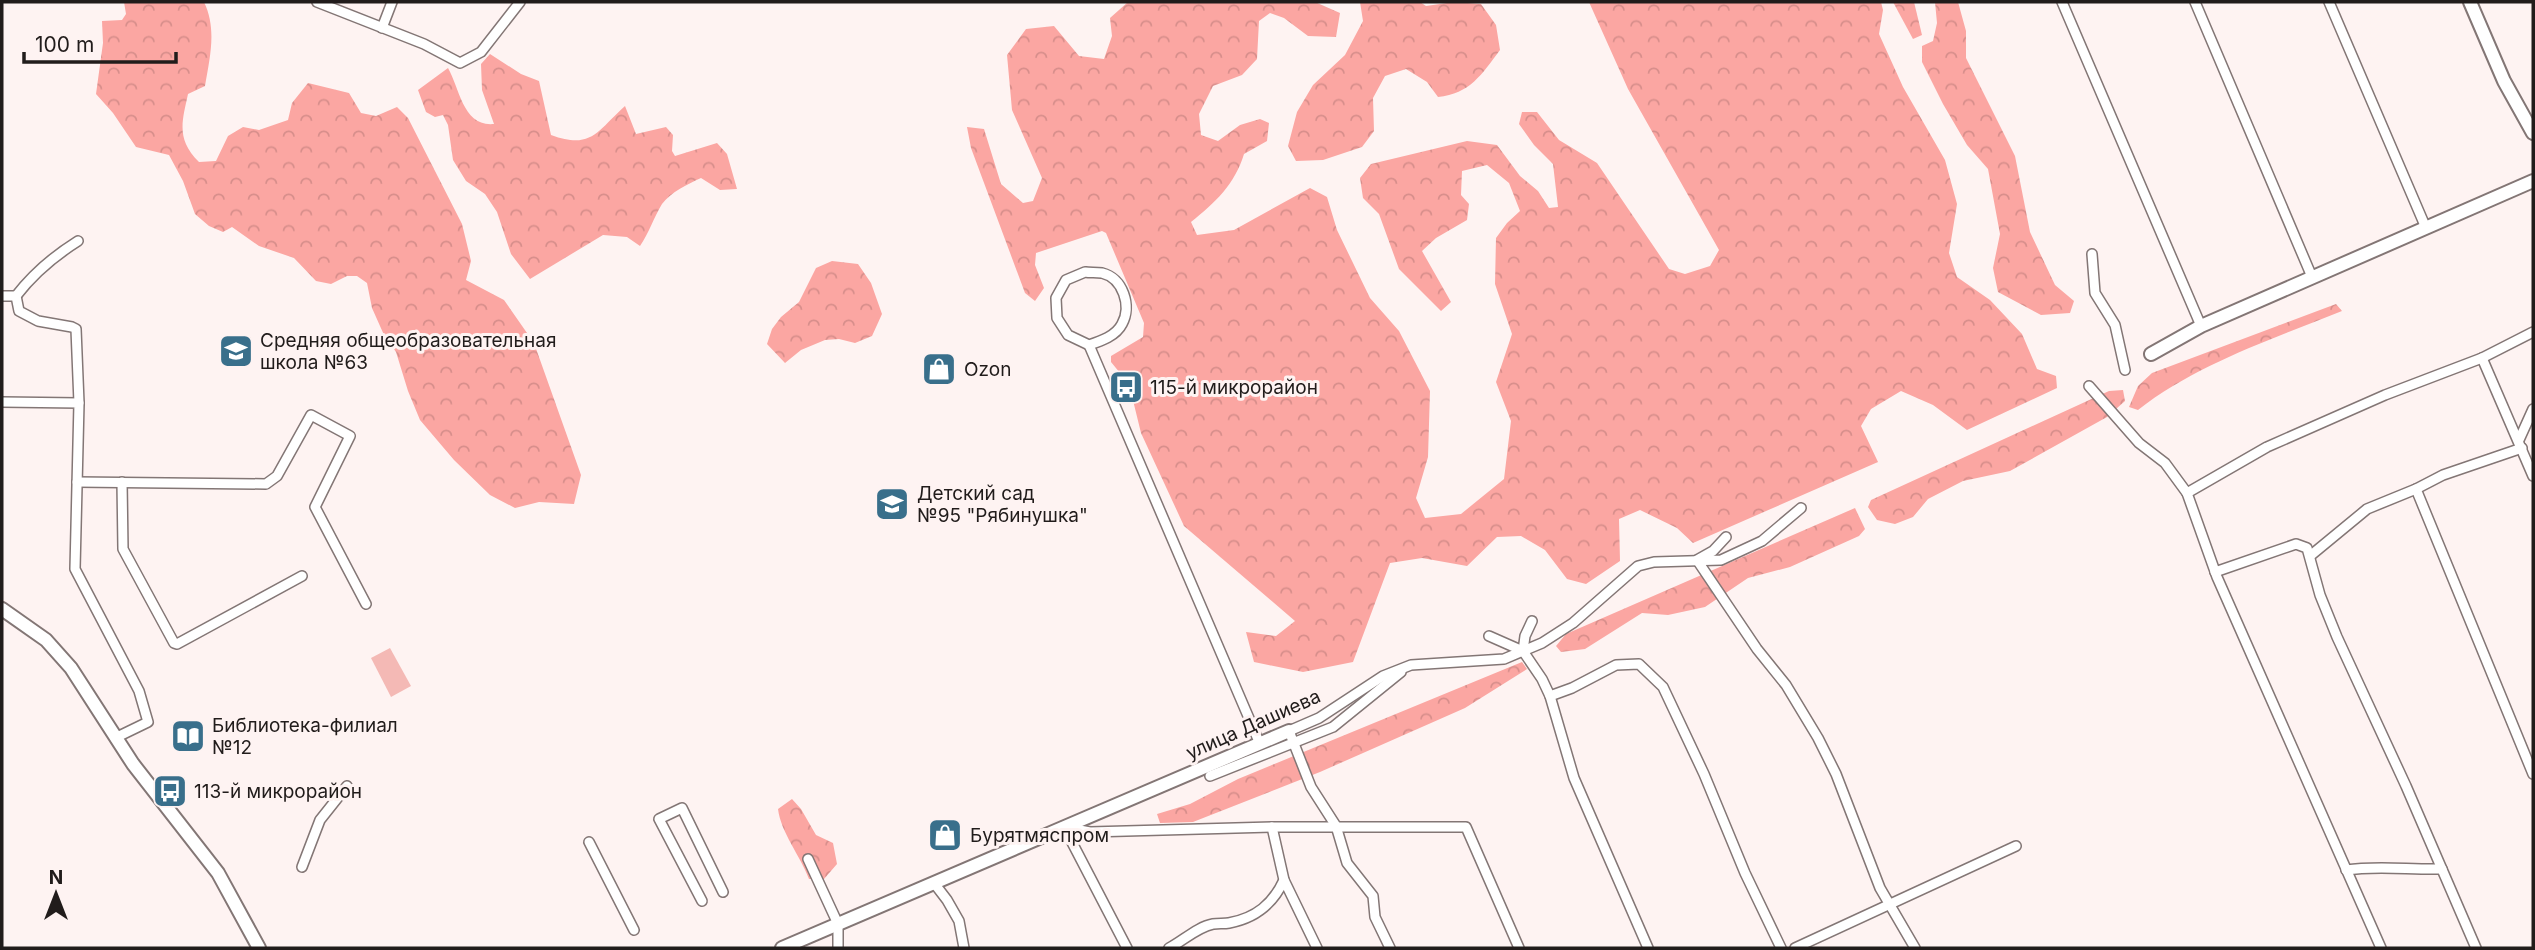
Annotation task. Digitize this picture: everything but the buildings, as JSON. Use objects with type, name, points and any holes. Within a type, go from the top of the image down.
[{"type":"street","points":[[317,2],[424,44],[460,63],[481,52],[520,2]]},
{"type":"street","points":[[382,28],[393,2]]},
{"type":"street","points":[[2062,2],[2201,326]]},
{"type":"street","points":[[2195,2],[2312,277]]},
{"type":"street","points":[[2329,2],[2426,228]]},
{"type":"street","points":[[2470,2],[2504,81],[2533,133]]},
{"type":"street","points":[[2151,354],[2201,326],[2533,181]]},
{"type":"street","points":[[78,241],[25,284],[16,296],[19,312],[76,330],[79,403],[75,569],[139,691],[148,722],[115,738]]},
{"type":"street","points":[[2092,254],[2095,293],[2115,325],[2124,370]]},
{"type":"street","points":[[1089,345],[1107,339],[1122,325],[1127,305],[1120,286],[1104,273],[1085,272],[1066,281],[1056,298],[1057,318],[1068,335],[1089,345],[1260,744]]},
{"type":"street","points":[[2,296],[16,296]]},
{"type":"street","points":[[2188,493],[2267,447],[2385,395],[2482,358],[2531,334],[2533,345]]},
{"type":"street","points":[[2482,358],[2533,476]]},
{"type":"street","points":[[2089,386],[2139,443],[2165,463],[2188,493],[2215,572],[2381,948]]},
{"type":"street","points":[[2,402],[79,403]]},
{"type":"street","points":[[2310,556],[2367,509],[2521,444],[2533,409]]},
{"type":"street","points":[[78,482],[266,484],[277,476],[311,415],[350,436],[315,507],[366,604]]},
{"type":"street","points":[[122,482],[124,549],[174,643],[177,644],[302,576]]},
{"type":"street","points":[[2416,489],[2533,774]]},
{"type":"street","name":"улица Дашиева","points":[[782,948],[1260,744],[1292,737],[1383,676],[1411,665],[1504,659],[1542,643],[1573,623],[1638,566],[1654,562],[1721,559],[1762,541],[1801,509]]},
{"type":"street","points":[[1726,537],[1713,551],[1697,560],[1756,649],[1786,685],[1818,738],[1836,774],[1888,904],[1915,948]]},
{"type":"street","points":[[2215,572],[2296,544],[2307,548],[2320,595],[2337,637],[2406,786],[2476,948]]},
{"type":"street","points":[[2,609],[46,640],[71,668],[115,738],[218,873],[259,948]]},
{"type":"street","points":[[1523,651],[1525,636],[1532,621]]},
{"type":"street","points":[[1489,636],[1523,651],[1542,679],[1550,696],[1574,778],[1648,948]]},
{"type":"street","points":[[1550,696],[1572,688],[1616,665],[1639,664],[1663,687],[1781,948]]},
{"type":"street","points":[[1210,776],[1292,737],[1333,727],[1411,665]]},
{"type":"street","points":[[1292,737],[1311,787],[1336,826],[1347,863],[1373,896],[1375,917],[1391,948]]},
{"type":"street","points":[[302,867],[320,820],[347,786]]},
{"type":"street","points":[[702,901],[659,819],[682,808],[723,892]]},
{"type":"street","points":[[1065,827],[1090,832],[1336,826],[1466,827],[1519,948]]},
{"type":"street","points":[[1065,827],[1127,948]]},
{"type":"street","points":[[1272,827],[1284,880],[1317,948]]},
{"type":"street","points":[[589,842],[634,930]]},
{"type":"street","points":[[1795,948],[2016,846]]},
{"type":"street","points":[[808,859],[838,924],[838,948]]},
{"type":"street","points":[[2346,870],[2371,866],[2402,870],[2442,869]]},
{"type":"street","points":[[1169,948],[1184,941],[1196,930],[1254,916],[1273,899],[1284,880]]},
{"type":"street","points":[[934,883],[959,921],[964,948]]},
{"type":"green space","points":[[124,2],[204,2],[211,33],[207,75],[205,86],[188,94],[183,122],[187,146],[199,162],[216,161],[228,136],[243,127],[259,130],[288,120],[292,103],[308,83],[349,93],[361,113],[376,116],[397,107],[408,118],[462,224],[471,261],[466,280],[504,300],[534,343],[581,475],[574,504],[539,502],[515,508],[490,495],[454,460],[420,420],[396,352],[384,335],[372,308],[367,283],[357,276],[347,276],[331,284],[316,281],[294,258],[259,246],[232,227],[223,232],[209,226],[195,214],[183,181],[169,155],[136,147],[113,113],[96,94],[103,43],[102,21],[122,20],[126,14]]},
{"type":"green space","points":[[1128,2],[1315,2],[1340,13],[1336,37],[1308,36],[1284,18],[1270,13],[1259,21],[1257,59],[1242,75],[1213,86],[1199,114],[1201,135],[1218,141],[1240,125],[1260,119],[1269,123],[1267,141],[1244,154],[1235,175],[1223,192],[1191,222],[1197,235],[1234,230],[1310,188],[1327,197],[1337,230],[1370,298],[1399,331],[1430,391],[1428,457],[1416,498],[1425,518],[1461,514],[1504,479],[1511,421],[1496,382],[1512,334],[1495,284],[1496,238],[1520,211],[1509,183],[1487,165],[1462,171],[1461,195],[1469,204],[1467,220],[1436,238],[1422,251],[1451,302],[1441,311],[1399,269],[1379,214],[1363,198],[1360,178],[1371,164],[1467,141],[1497,145],[1520,176],[1538,191],[1549,208],[1558,207],[1553,164],[1534,145],[1519,124],[1522,112],[1537,112],[1559,140],[1597,163],[1669,269],[1685,274],[1710,266],[1719,250],[1628,89],[1589,2],[1881,2],[1883,10],[1879,34],[1903,87],[1945,160],[1957,204],[1949,253],[1957,277],[1990,300],[2022,334],[2037,369],[2056,376],[2057,388],[1967,430],[1933,405],[1901,391],[1871,409],[1861,426],[1878,462],[1693,543],[1677,528],[1640,510],[1619,519],[1620,561],[1586,584],[1567,579],[1545,550],[1521,536],[1497,537],[1467,566],[1422,558],[1390,563],[1353,662],[1303,672],[1254,662],[1246,632],[1276,636],[1295,621],[1184,526],[1141,433],[1129,384],[1111,362],[1111,356],[1143,337],[1144,323],[1106,233],[1102,231],[1036,253],[1035,265],[1044,288],[1035,301],[1025,293],[971,148],[967,127],[984,129],[1001,184],[1023,203],[1033,201],[1042,178],[1012,110],[1007,55],[1026,29],[1054,26],[1079,56],[1104,59],[1112,36],[1110,18]]},
{"type":"green space","points":[[1360,2],[1420,2],[1426,6],[1454,2],[1481,4],[1496,25],[1500,50],[1474,81],[1459,92],[1449,95],[1438,97],[1427,82],[1406,69],[1385,76],[1373,98],[1374,131],[1362,147],[1323,160],[1296,161],[1288,146],[1297,112],[1313,85],[1345,55],[1363,21]]},
{"type":"green space","points":[[1893,2],[1914,2],[1922,35],[1913,39]]},
{"type":"green space","points":[[1935,2],[1958,2],[1966,31],[1966,58],[2015,156],[2030,232],[2055,285],[2074,301],[2070,313],[2041,315],[1998,292],[1993,268],[2000,234],[1988,169],[1967,145],[1922,62],[1922,46],[1933,41],[1937,23]]},
{"type":"green space","points":[[490,54],[521,74],[539,81],[551,135],[565,139],[585,139],[600,130],[625,106],[636,134],[666,127],[673,135],[672,151],[675,156],[717,143],[727,154],[737,189],[720,190],[701,178],[680,189],[662,204],[640,246],[627,237],[603,235],[530,279],[511,254],[497,212],[485,194],[466,181],[453,160],[448,125],[443,115],[435,117],[426,112],[418,90],[448,68],[469,113],[484,123],[494,124],[482,90],[481,64]]},
{"type":"green space","points":[[832,261],[858,264],[871,283],[882,314],[872,336],[855,343],[839,339],[825,340],[801,350],[785,363],[767,344],[772,329],[781,317],[799,302],[816,268]]},
{"type":"green space","points":[[2336,304],[2342,311],[2210,366],[2138,410],[2129,407],[2138,386],[2152,373]]},
{"type":"green space","points":[[2123,390],[2125,401],[2107,417],[2010,471],[1963,481],[1928,499],[1913,517],[1895,524],[1877,520],[1868,507],[1871,500],[2109,391]]},
{"type":"green space","points":[[1855,508],[1865,529],[1859,536],[1790,567],[1748,578],[1705,607],[1668,615],[1642,613],[1585,649],[1561,652],[1556,646],[1566,634]]},
{"type":"green space","points":[[1522,662],[1527,669],[1465,708],[1320,772],[1193,822],[1160,823],[1157,814],[1190,804],[1238,779]]},
{"type":"green space","points":[[792,799],[816,835],[833,843],[837,864],[824,879],[809,879],[783,827],[778,809]]},
{"type":"shaded area","points":[[390,648],[411,686],[391,697],[371,658]]},
{"type":"place","name":"Средняя общеобразовательная школа №63","points":[[236,351]]},
{"type":"place","name":"Ozon","points":[[939,369]]},
{"type":"place","name":"115-й микрорайон","points":[[1126,387]]},
{"type":"place","name":"Детский сад №95 \"Рябинушка\"","points":[[892,504]]},
{"type":"place","name":"Библиотека-филиал №12","points":[[188,736]]},
{"type":"place","name":"113-й микрорайон","points":[[170,791]]},
{"type":"place","name":"Бурятмяспром","points":[[945,835]]}]
